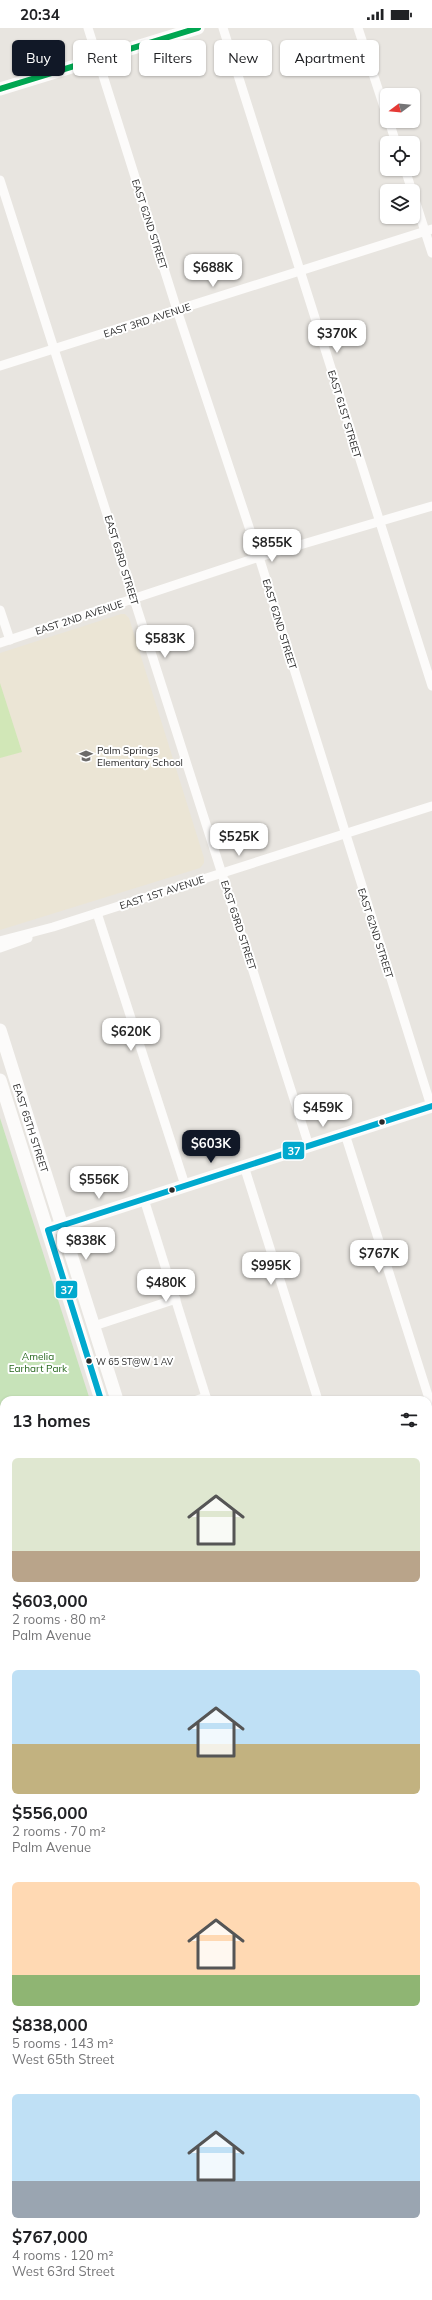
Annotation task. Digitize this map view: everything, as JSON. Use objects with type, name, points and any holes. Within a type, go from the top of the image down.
[{"type":"main road","points":[[131,48],[198,28]]},
{"type":"main road","points":[[0,90],[73,66]]},
{"type":"main road","name":"EAST 65TH STREET","points":[[0,1030],[116,1396]]},
{"type":"main road","name":"EAST 65TH STREET","points":[[0,1080],[100,1396]]},
{"type":"main road","points":[[48,1230],[432,1106]]},
{"type":"street","name":"EAST 62ND STREET","points":[[88,28],[92,40]]},
{"type":"street","name":"EAST 61ST STREET","points":[[223,28],[432,686]]},
{"type":"street","points":[[358,28],[380,95]]},
{"type":"street","name":"EAST 62ND STREET","points":[[103,76],[177,310],[259,558],[432,1106]]},
{"type":"street","name":"EAST 63RD STREET","points":[[0,180],[56,349],[134,600],[309,1146]]},
{"type":"street","points":[[420,210],[429,230],[432,253]]},
{"type":"street","name":"EAST 3RD AVENUE","points":[[0,366],[429,230]]},
{"type":"street","name":"EAST 2ND AVENUE","points":[[0,643],[259,558],[380,523],[432,506]]},
{"type":"street","points":[[0,610],[10,640]]},
{"type":"street","name":"EAST 1ST AVENUE","points":[[0,941],[53,927],[432,806]]},
{"type":"street","points":[[97,913],[185,1186]]},
{"type":"street","name":"EAST 1ST AVENUE","points":[[0,948],[53,927]]},
{"type":"street","points":[[345,1134],[428,1396]]},
{"type":"street","points":[[244,1166],[317,1396]]},
{"type":"street","points":[[144,1199],[206,1396]]},
{"type":"street","points":[[94,1326],[176,1300]]},
{"type":"shaded area","name":"Palm Springs Elementary School","points":[[125,614],[129,618],[204,858],[204,863],[200,868],[0,930],[0,653]]},
{"type":"green space","points":[[0,683],[22,752],[0,758]]},
{"type":"green space","name":"Amelia Earhart Park","points":[[0,1118],[89,1396],[0,1396]]},
{"type":"transit line","points":[[0,89],[198,28]]},
{"type":"transit line","name":"37","points":[[100,1396],[48,1230],[432,1106]]},
{"type":"place","name":"Palm Springs Elementary School","points":[[86,756]]},
{"type":"place","name":"W 65 ST@W 1 AV","points":[[89,1361]]}]
